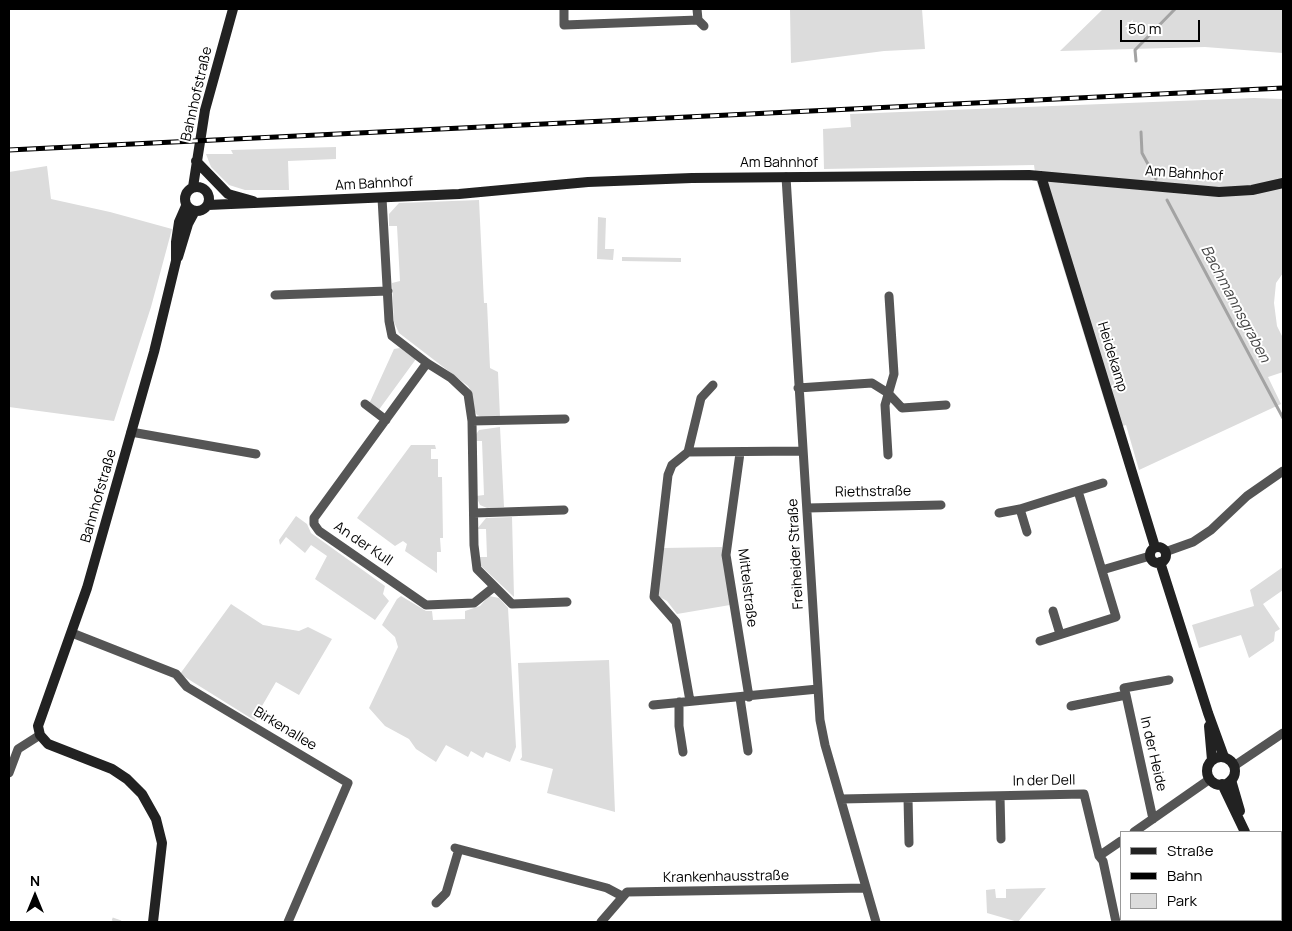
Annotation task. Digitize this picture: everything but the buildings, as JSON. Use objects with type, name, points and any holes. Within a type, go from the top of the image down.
[{"type":"street","name":"Bahnhofstraße","points":[[40,735],[38,726],[40,716],[72,633],[131,432],[176,261],[182,252],[191,209],[185,195],[193,187],[205,110],[233,9]]},
{"type":"street","points":[[564,9],[564,25],[701,23],[697,9]]},
{"type":"street","name":"Am Bahnhof","points":[[196,161],[228,194],[252,201],[274,203]]},
{"type":"street","name":"Am Bahnhof","points":[[208,200],[253,205],[494,192],[642,179],[1041,176],[1219,192],[1252,190],[1283,183]]},
{"type":"street","name":"Heidekamp","points":[[1041,176],[1156,547]]},
{"type":"street","name":"Freiheider Straße","points":[[786,177],[820,720],[825,745],[876,922]]},
{"type":"street","points":[[191,209],[202,210],[208,200],[201,187],[193,187]]},
{"type":"street","points":[[382,198],[389,321],[392,336],[427,363],[451,378],[468,394],[472,421],[475,562],[477,569],[512,604],[568,602]]},
{"type":"street","points":[[274,295],[388,291]]},
{"type":"street","points":[[888,455],[885,405],[894,374],[889,296]]},
{"type":"street","name":"An der Kull","points":[[427,363],[314,518],[314,524],[319,531],[426,605],[474,603],[494,587]]},
{"type":"street","points":[[798,388],[872,383],[888,393],[902,408],[946,405]]},
{"type":"street","points":[[690,701],[676,622],[654,597],[668,475],[672,465],[688,452],[700,398],[713,385]]},
{"type":"street","points":[[365,404],[386,420]]},
{"type":"street","points":[[472,421],[565,419]]},
{"type":"street","points":[[131,432],[256,454]]},
{"type":"street","points":[[688,452],[802,451]]},
{"type":"street","name":"Mittelstraße","points":[[740,453],[726,556],[744,697],[748,751]]},
{"type":"street","points":[[1165,552],[1193,542],[1211,530],[1247,496],[1283,471]]},
{"type":"street","points":[[999,513],[1020,509],[1103,483]]},
{"type":"street","points":[[1040,641],[1116,617],[1078,491]]},
{"type":"street","name":"Riethstraße","points":[[807,508],[941,504]]},
{"type":"street","points":[[1020,509],[1027,532]]},
{"type":"street","points":[[474,514],[564,510]]},
{"type":"street","points":[[1156,547],[1162,548],[1165,552],[1166,557],[1160,562],[1154,562],[1150,556],[1150,551],[1156,547]]},
{"type":"street","points":[[1102,570],[1150,556]]},
{"type":"street","points":[[1160,562],[1208,713],[1224,757],[1234,766],[1234,774],[1226,782]]},
{"type":"street","points":[[1053,611],[1060,634]]},
{"type":"street","name":"Birkenallee","points":[[72,633],[176,674],[187,688],[348,783],[288,922]]},
{"type":"street","points":[[1071,706],[1126,695],[1124,688],[1169,680]]},
{"type":"street","points":[[654,705],[818,689]]},
{"type":"street","name":"In der Heide","points":[[1126,695],[1153,819]]},
{"type":"street","points":[[679,702],[679,726],[683,752]]},
{"type":"street","points":[[1208,713],[1212,760],[1208,766],[1210,779],[1226,782]]},
{"type":"street","points":[[1234,766],[1283,733]]},
{"type":"street","points":[[9,773],[18,748],[40,735],[48,744],[59,750],[112,769],[127,779],[142,794],[156,819],[162,843],[153,922]]},
{"type":"street","points":[[1212,760],[1224,757]]},
{"type":"street","name":"In der Heide","points":[[1135,831],[1210,779]]},
{"type":"street","points":[[1226,782],[1244,829]]},
{"type":"street","name":"In der Dell","points":[[841,799],[1084,794],[1099,856]]},
{"type":"street","name":"In der Dell","points":[[1000,796],[1001,839]]},
{"type":"street","points":[[908,798],[909,842]]},
{"type":"street","points":[[1118,919],[1103,861],[1099,856],[1120,843]]},
{"type":"street","points":[[436,903],[446,894],[457,849],[607,888],[622,896],[601,922]]},
{"type":"street","name":"Krankenhausstraße","points":[[622,896],[627,892],[866,888]]},
{"type":"green space","points":[[790,9],[922,9],[925,49],[884,51],[791,63]]},
{"type":"green space","points":[[1103,9],[1283,9],[1283,53],[1205,47],[1060,51]]},
{"type":"green space","points":[[1254,98],[1283,99],[1283,273],[1276,283],[1274,303],[1277,326],[1283,338],[1283,372],[1268,377],[1281,404],[1139,470],[1126,425],[1113,429],[1036,179],[1034,165],[824,169],[823,129],[851,127],[850,114]]},
{"type":"green space","points":[[336,147],[336,159],[288,161],[289,190],[245,190],[229,185],[211,167],[206,154],[233,154],[231,150]]},
{"type":"green space","points":[[47,166],[51,199],[110,212],[172,229],[151,307],[114,421],[9,407],[9,172]]},
{"type":"green space","points":[[479,200],[484,303],[487,303],[490,368],[498,372],[500,417],[484,418],[477,415],[473,408],[472,393],[468,386],[399,333],[394,322],[392,283],[400,281],[397,226],[389,226],[389,214],[399,203]]},
{"type":"green space","points":[[598,217],[606,218],[605,249],[614,249],[613,260],[597,259]]},
{"type":"green space","points":[[622,257],[681,258],[681,262],[622,261]]},
{"type":"green space","points":[[400,348],[416,359],[378,411],[369,404],[394,349]]},
{"type":"green space","points":[[500,427],[504,507],[487,508],[480,505],[476,496],[484,495],[482,441],[475,441],[475,436],[479,430]]},
{"type":"green space","points":[[411,445],[435,445],[436,449],[431,449],[431,459],[438,459],[438,477],[442,477],[443,538],[440,538],[441,552],[437,552],[437,573],[405,551],[407,544],[403,541],[395,546],[357,518]]},
{"type":"green space","points":[[296,516],[307,524],[311,533],[385,586],[383,594],[389,601],[375,620],[315,579],[327,556],[311,545],[305,553],[286,537],[280,545],[279,540]]},
{"type":"green space","points":[[512,517],[514,597],[479,564],[480,557],[487,557],[486,529],[477,529],[486,518]]},
{"type":"green space","points":[[722,547],[730,605],[677,614],[667,601],[658,596],[663,548]]},
{"type":"green space","points":[[1283,567],[1283,590],[1263,604],[1280,629],[1275,632],[1274,641],[1249,658],[1241,635],[1199,648],[1192,625],[1254,606],[1250,590]]},
{"type":"green space","points":[[401,596],[426,611],[432,611],[433,620],[465,619],[465,611],[480,606],[489,596],[499,598],[508,608],[516,747],[510,762],[486,752],[483,758],[471,751],[468,757],[446,745],[436,762],[416,749],[409,739],[385,726],[369,708],[398,647],[395,637],[382,625],[397,599]]},
{"type":"green space","points":[[231,604],[263,625],[299,631],[308,627],[332,639],[299,695],[276,682],[255,718],[257,722],[180,674]]},
{"type":"green space","points":[[609,660],[615,812],[547,793],[553,769],[520,760],[522,757],[518,663]]},
{"type":"green space","points":[[1046,888],[1018,922],[987,913],[986,890],[995,889],[996,898],[1006,898],[1006,889]]},
{"type":"waterway","name":"Bachmannsgraben","points":[[1136,61],[1135,50],[1175,9]]},
{"type":"waterway","name":"Bachmannsgraben","points":[[1141,132],[1142,153],[1156,179]]},
{"type":"waterway","name":"Bachmannsgraben","points":[[1167,200],[1283,418]]},
{"type":"railway","points":[[9,150],[1283,88]]}]
